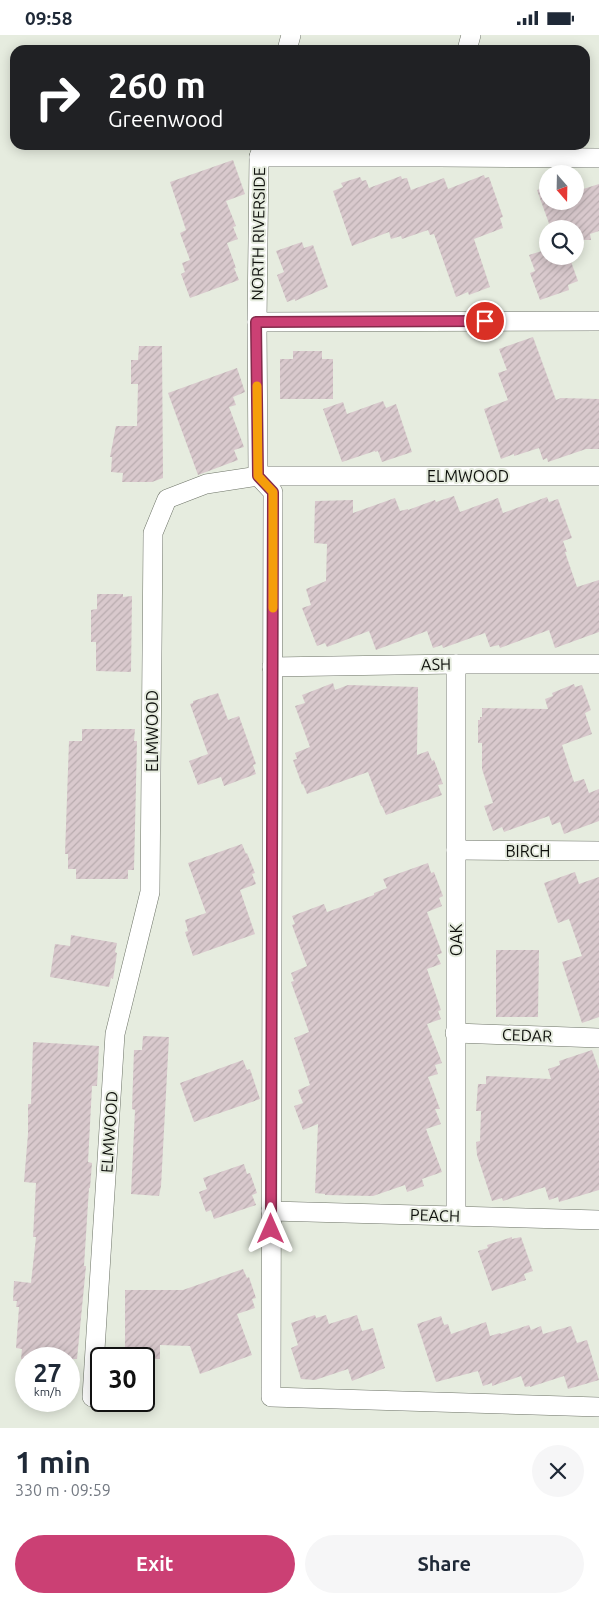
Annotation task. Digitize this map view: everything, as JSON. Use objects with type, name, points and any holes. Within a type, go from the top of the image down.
[{"type":"street","points":[[261,151],[441,151],[599,158]]},
{"type":"street","name":"NORTH RIVERSIDE","points":[[258,476],[256,322],[261,151]]},
{"type":"street","points":[[256,322],[599,321]]},
{"type":"street","points":[[258,476],[273,492],[271,1397],[599,1407]]},
{"type":"street","name":"ELMWOOD","points":[[95,1347],[115,1034],[150,892],[153,533],[167,499],[206,484],[258,476],[599,476]]},
{"type":"street","name":"ASH","points":[[272,667],[456,663],[599,664]]},
{"type":"street","name":"OAK","points":[[456,663],[456,1216]]},
{"type":"street","name":"BIRCH","points":[[456,850],[599,851]]},
{"type":"street","name":"CEDAR","points":[[455,1033],[599,1037]]},
{"type":"street","name":"PEACH","points":[[271,1211],[599,1220]]},
{"type":"building","points":[[233,160],[245,194],[226,201],[236,226],[233,227],[238,239],[227,243],[239,280],[190,298],[181,274],[185,272],[182,263],[190,260],[180,233],[186,230],[170,182]]},
{"type":"building","points":[[484,175],[485,178],[489,177],[503,217],[500,218],[503,228],[474,239],[490,287],[469,295],[468,292],[456,297],[434,234],[430,235],[428,230],[402,239],[401,236],[391,239],[389,232],[352,246],[333,191],[343,187],[341,183],[360,177],[362,181],[366,180],[369,188],[401,176],[402,179],[407,178],[411,190],[444,178],[448,189]]},
{"type":"building","points":[[599,184],[599,231],[590,234],[591,240],[584,240],[584,220],[548,220],[544,210],[584,210],[584,189]]},
{"type":"building","points":[[302,242],[304,248],[313,245],[328,287],[295,301],[295,299],[287,302],[277,275],[284,272],[276,251]]},
{"type":"building","points":[[539,252],[539,265],[572,265],[578,281],[568,285],[569,290],[540,300],[530,273],[535,271],[529,255]]},
{"type":"building","points":[[533,337],[556,400],[561,398],[599,399],[599,449],[586,449],[548,462],[547,458],[543,460],[539,448],[501,459],[484,409],[508,400],[498,373],[507,370],[499,349]]},
{"type":"building","points":[[139,346],[162,346],[163,478],[152,482],[122,482],[123,473],[111,472],[112,457],[110,457],[116,426],[137,426],[138,384],[131,384],[131,360],[138,360]]},
{"type":"building","points":[[293,351],[322,351],[322,359],[333,359],[333,399],[280,399],[280,359],[293,359]]},
{"type":"building","points":[[237,368],[245,392],[233,397],[236,405],[229,407],[244,447],[234,450],[238,460],[198,475],[168,393]]},
{"type":"building","points":[[383,401],[386,408],[396,404],[412,452],[382,462],[378,451],[375,451],[342,462],[323,409],[343,402],[347,414]]},
{"type":"building","points":[[454,496],[460,512],[498,498],[503,513],[547,497],[549,502],[558,499],[572,538],[563,541],[577,587],[599,580],[599,632],[555,648],[549,630],[500,648],[499,645],[490,647],[485,633],[443,648],[442,645],[433,648],[427,631],[376,650],[369,631],[327,647],[325,643],[317,646],[302,608],[311,605],[306,589],[326,581],[327,544],[314,543],[315,501],[353,500],[353,513],[395,498],[400,511]]},
{"type":"building","points":[[97,594],[123,594],[123,597],[132,596],[131,672],[96,671],[96,642],[91,642],[91,610],[97,609]]},
{"type":"building","points":[[333,683],[335,690],[348,685],[418,687],[417,755],[428,751],[432,761],[434,760],[443,784],[438,785],[442,795],[386,815],[368,772],[307,794],[293,760],[297,759],[295,753],[310,747],[295,706],[305,703],[302,695]]},
{"type":"building","points":[[574,684],[575,687],[582,685],[591,710],[585,713],[592,734],[562,745],[574,782],[584,779],[589,793],[599,789],[599,821],[564,834],[560,822],[552,825],[549,816],[504,832],[502,827],[493,831],[484,806],[493,803],[482,769],[482,743],[478,743],[478,720],[482,717],[482,708],[548,709],[545,699],[553,696],[552,693]]},
{"type":"building","points":[[218,693],[228,720],[239,716],[256,764],[253,765],[256,774],[224,786],[221,777],[198,785],[189,761],[208,754],[190,704],[193,701]]},
{"type":"building","points":[[82,729],[135,729],[134,741],[137,741],[134,870],[128,870],[128,879],[76,879],[76,869],[68,869],[68,854],[65,854],[69,741],[82,741]]},
{"type":"building","points":[[242,844],[255,873],[252,874],[256,884],[240,890],[255,934],[193,956],[185,932],[188,931],[185,920],[206,913],[188,863]]},
{"type":"building","points":[[428,863],[431,873],[434,872],[443,896],[439,898],[442,906],[427,912],[442,953],[437,955],[441,964],[427,969],[441,1010],[438,1011],[441,1019],[427,1024],[442,1063],[435,1065],[438,1074],[428,1077],[440,1109],[435,1109],[441,1124],[426,1129],[442,1172],[422,1179],[424,1186],[407,1192],[405,1185],[373,1196],[315,1193],[318,1124],[303,1130],[294,1106],[303,1103],[298,1090],[310,1085],[294,1038],[309,1032],[291,982],[294,981],[291,973],[307,966],[292,925],[295,924],[292,916],[324,904],[327,912],[374,895],[374,893],[387,888],[383,879]]},
{"type":"building","points":[[575,872],[579,884],[599,877],[599,1017],[582,1023],[562,962],[582,956],[569,919],[558,923],[544,883]]},
{"type":"building","points":[[71,935],[117,943],[113,979],[111,978],[109,987],[50,977],[55,944],[70,946]]},
{"type":"building","points":[[496,950],[539,950],[538,1017],[496,1017]]},
{"type":"building","points":[[143,1036],[169,1037],[159,1196],[131,1194],[135,1110],[132,1109],[134,1050],[142,1050]]},
{"type":"building","points":[[33,1042],[99,1046],[97,1086],[92,1086],[88,1162],[92,1163],[84,1266],[86,1266],[78,1347],[16,1347],[19,1307],[16,1307],[17,1301],[13,1301],[14,1281],[31,1283],[36,1237],[33,1237],[36,1183],[24,1182],[28,1134],[28,1104],[31,1104]]},
{"type":"building","points":[[592,1050],[599,1070],[599,1190],[559,1202],[558,1197],[549,1200],[545,1187],[503,1201],[502,1198],[492,1201],[477,1155],[476,1142],[480,1141],[481,1111],[476,1111],[478,1084],[486,1084],[486,1076],[551,1079],[548,1069],[560,1065],[559,1061]]},
{"type":"building","points":[[243,1060],[247,1070],[250,1069],[260,1099],[194,1122],[180,1083]]},
{"type":"building","points":[[244,1164],[247,1174],[250,1173],[257,1193],[252,1195],[256,1205],[214,1219],[211,1210],[206,1212],[199,1192],[207,1189],[203,1178]]},
{"type":"building","points":[[512,1237],[512,1239],[521,1237],[533,1271],[524,1274],[526,1280],[492,1291],[478,1251],[488,1248],[487,1245]]},
{"type":"building","points":[[243,1269],[247,1278],[249,1277],[256,1298],[252,1299],[255,1308],[237,1314],[252,1355],[200,1374],[190,1346],[160,1345],[160,1359],[155,1359],[155,1347],[125,1347],[125,1290],[183,1290]]},
{"type":"building","points":[[315,1315],[316,1318],[326,1315],[329,1324],[357,1315],[362,1331],[373,1328],[385,1368],[352,1381],[348,1369],[315,1380],[301,1379],[291,1348],[298,1345],[291,1323]]},
{"type":"building","points":[[441,1316],[444,1325],[448,1324],[451,1334],[486,1322],[490,1336],[529,1325],[531,1330],[541,1326],[543,1334],[571,1326],[577,1343],[587,1340],[599,1380],[568,1389],[564,1376],[525,1387],[521,1376],[492,1386],[492,1383],[483,1386],[478,1371],[436,1382],[417,1324]]},
{"type":"slow traffic","points":[[257,386],[258,476],[273,492],[273,608]]},
{"type":"route","points":[[271,1229],[273,492],[258,476],[256,322],[485,321]]}]
